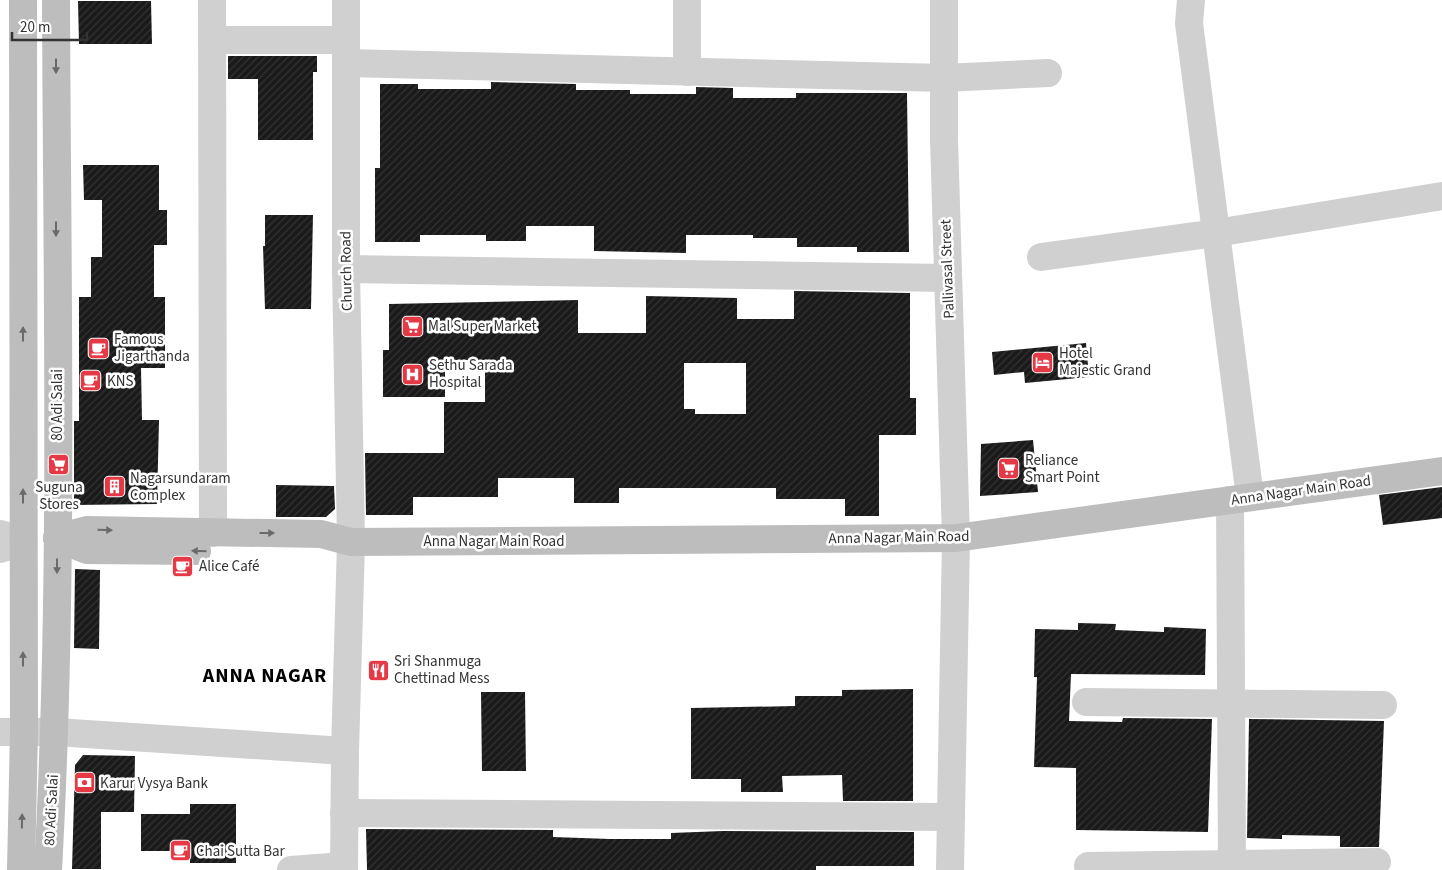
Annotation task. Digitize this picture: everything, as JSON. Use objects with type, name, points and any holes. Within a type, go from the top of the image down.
[{"type":"main road","name":"80 Adi Salai","points":[[21,870],[12,731],[8,542],[23,0]]},
{"type":"main road","name":"80 Adi Salai","points":[[48,870],[56,732],[56,0]]},
{"type":"main road","name":"Anna Nagar Main Road","points":[[57,538],[87,530],[320,534],[351,542],[956,538],[1442,471]]},
{"type":"main road","name":"Anna Nagar Main Road","points":[[57,538],[87,550],[320,552],[351,542]]},
{"type":"street","points":[[212,0],[212,533]]},
{"type":"street","name":"Church Road","points":[[344,868],[345,751],[351,542],[346,269],[346,0]]},
{"type":"street","points":[[687,0],[687,72]]},
{"type":"street","name":"Pallivasal Street","points":[[944,0],[947,278],[956,538],[950,870]]},
{"type":"street","points":[[1191,0],[1189,22],[1216,233],[1240,498],[1231,703],[1232,867]]},
{"type":"street","points":[[212,40],[346,51],[687,72],[944,78],[1048,73]]},
{"type":"street","points":[[1041,257],[1216,233],[1442,196]]},
{"type":"street","points":[[346,269],[947,278]]},
{"type":"street","points":[[8,542],[57,538]]},
{"type":"street","points":[[1086,702],[1383,705]]},
{"type":"street","points":[[12,731],[56,732],[345,751]]},
{"type":"street","points":[[344,813],[951,818]]},
{"type":"street","points":[[1088,866],[1232,867],[1377,862]]},
{"type":"street","points":[[291,870],[344,868]]},
{"type":"building","points":[[78,1],[151,1],[152,44],[79,44]]},
{"type":"building","points":[[228,56],[317,56],[317,72],[313,72],[313,140],[258,140],[258,79],[228,79]]},
{"type":"building","points":[[491,82],[576,84],[576,90],[630,90],[630,94],[696,94],[696,87],[733,88],[733,98],[796,98],[796,93],[907,93],[909,252],[857,252],[857,247],[797,247],[797,238],[753,238],[753,235],[686,235],[686,253],[594,251],[594,226],[526,226],[526,241],[486,241],[486,235],[420,235],[420,242],[375,242],[375,168],[380,168],[380,84],[418,84],[418,89],[491,89]]},
{"type":"building","points":[[83,165],[159,165],[159,210],[167,210],[167,245],[154,245],[154,297],[165,297],[165,368],[141,368],[142,420],[159,420],[157,504],[74,505],[74,421],[79,421],[79,297],[91,297],[91,257],[102,257],[102,200],[84,200]]},
{"type":"building","points":[[265,215],[313,215],[311,309],[265,309],[263,246],[265,246]]},
{"type":"building","points":[[794,291],[910,293],[910,398],[916,398],[916,435],[879,435],[879,516],[845,516],[845,499],[776,499],[776,488],[619,488],[619,503],[574,503],[574,478],[498,478],[498,497],[413,497],[413,515],[366,515],[365,453],[444,453],[444,402],[485,402],[485,360],[445,360],[445,397],[383,397],[383,350],[389,350],[389,304],[578,300],[578,333],[646,333],[646,296],[737,298],[737,319],[794,319]],"holes":[[[684,363],[746,363],[746,414],[695,414],[695,409],[684,409]]]},
{"type":"building","points":[[1086,343],[1089,377],[1025,383],[1024,372],[994,375],[992,352]]},
{"type":"building","points":[[1033,440],[1038,492],[980,496],[981,444]]},
{"type":"building","points":[[276,485],[334,486],[335,509],[326,517],[276,517]]},
{"type":"building","points":[[1442,487],[1442,518],[1383,525],[1379,495]]},
{"type":"building","points":[[75,569],[100,570],[99,649],[74,648]]},
{"type":"building","points":[[1078,623],[1116,624],[1115,630],[1164,632],[1164,627],[1206,629],[1205,675],[1071,674],[1069,721],[1122,722],[1123,718],[1212,719],[1208,832],[1076,830],[1076,768],[1034,767],[1037,677],[1034,677],[1035,629],[1078,630]]},
{"type":"building","points":[[913,689],[913,801],[843,801],[842,775],[782,776],[783,792],[741,792],[741,779],[691,779],[691,708],[795,706],[795,696],[842,696],[842,690]]},
{"type":"building","points":[[481,692],[525,692],[526,771],[482,771]]},
{"type":"building","points":[[1249,719],[1384,721],[1379,847],[1340,847],[1340,836],[1282,835],[1282,839],[1247,838]]},
{"type":"building","points":[[83,755],[135,756],[134,812],[101,812],[101,869],[72,869],[75,765]]},
{"type":"building","points":[[190,804],[236,804],[236,863],[190,863],[190,851],[141,851],[141,814],[190,814]]},
{"type":"building","points":[[366,829],[553,830],[553,837],[610,839],[671,839],[671,833],[723,831],[914,832],[914,866],[816,866],[816,870],[367,870]]},
{"type":"place","name":"Mal Super Market","points":[[412,326]]},
{"type":"place","name":"Famous Jigarthanda","points":[[98,348]]},
{"type":"place","name":"Hotel Majestic Grand","points":[[1043,362]]},
{"type":"place","name":"Sethu Sarada Hospital","points":[[413,374]]},
{"type":"place","name":"KNS","points":[[91,381]]},
{"type":"place","name":"Suguna Stores","points":[[59,464]]},
{"type":"place","name":"Reliance Smart Point","points":[[1009,469]]},
{"type":"place","name":"Nagarsundaram Complex","points":[[114,487]]},
{"type":"place","name":"Alice Café","points":[[183,566]]},
{"type":"place","name":"Sri Shanmuga Chettinad Mess","points":[[378,670]]},
{"type":"place","name":"Karur Vysya Bank","points":[[84,783]]},
{"type":"place","name":"Chai Sutta Bar","points":[[180,851]]},
{"type":"district","name":"ANNA NAGAR","points":[[265,675]]}]
